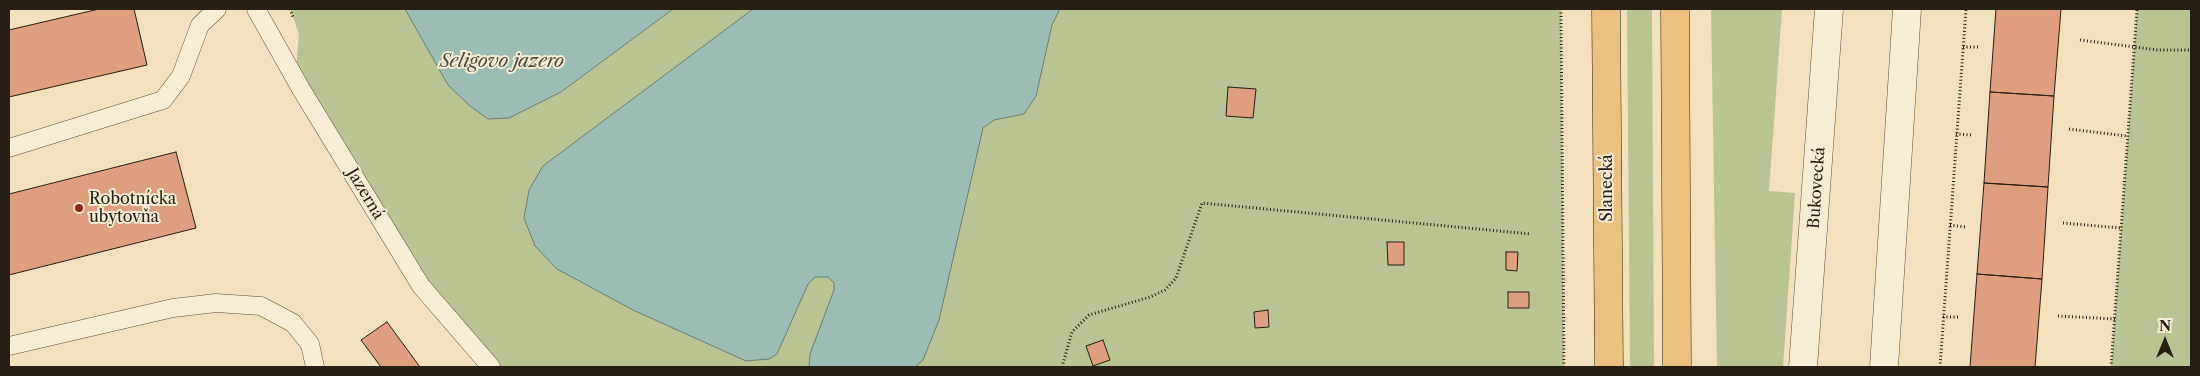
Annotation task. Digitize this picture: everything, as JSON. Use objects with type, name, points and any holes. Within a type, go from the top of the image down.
[{"type":"highway","name":"Slanecká","points":[[1606,9],[1609,367]]},
{"type":"highway","points":[[1675,9],[1677,367]]},
{"type":"street","name":"Bukovecká","points":[[1803,367],[1829,9]]},
{"type":"street","points":[[1884,367],[1907,9]]},
{"type":"lane","points":[[9,148],[163,100],[181,76],[200,26],[217,9]]},
{"type":"lane","name":"Jazerná","points":[[256,9],[300,88],[421,286],[491,367]]},
{"type":"lane","points":[[9,346],[173,308],[216,303],[261,306],[293,323],[310,344],[316,367]]},
{"type":"path","points":[[1561,9],[1564,367]]},
{"type":"path","points":[[1940,367],[1966,9]]},
{"type":"path","points":[[2111,367],[2137,9]]},
{"type":"path","points":[[2080,40],[2158,50],[2191,50]]},
{"type":"path","points":[[1963,47],[1978,47]]},
{"type":"path","points":[[2069,128],[2127,136]]},
{"type":"path","points":[[1956,134],[1972,135]]},
{"type":"path","points":[[1062,367],[1072,332],[1089,315],[1150,298],[1165,290],[1176,278],[1202,203],[1531,234]]},
{"type":"path","points":[[2063,222],[2121,228]]},
{"type":"path","points":[[1950,225],[1965,226]]},
{"type":"path","points":[[2058,316],[2115,319]]},
{"type":"path","points":[[1943,317],[1959,317]]},
{"type":"green space","points":[[290,9],[405,9],[448,85],[561,92],[673,9],[1561,9],[1564,367],[491,367],[427,292],[295,79],[299,34]]},
{"type":"green space","points":[[1627,9],[1652,9],[1654,367],[1630,367]]},
{"type":"green space","points":[[1711,9],[1782,9],[1769,191],[1795,193],[1783,367],[1717,367]]},
{"type":"green space","points":[[2137,9],[2191,9],[2191,367],[2111,367]]},
{"type":"water","name":"Seligovo jazero","points":[[405,9],[673,9],[561,92],[509,118],[488,119],[470,106],[448,85]]},
{"type":"water","points":[[753,9],[1060,9],[1052,25],[1036,96],[1024,114],[994,120],[983,128],[939,320],[923,360],[915,367],[809,367],[810,354],[834,290],[834,283],[828,277],[815,277],[808,284],[777,354],[769,359],[746,361],[633,310],[557,269],[535,246],[524,218],[529,190],[543,166]]},
{"type":"building","points":[[99,9],[134,9],[147,65],[9,97],[9,30]]},
{"type":"building","points":[[1996,9],[2061,9],[2054,96],[1990,92]]},
{"type":"building","points":[[1228,87],[1256,89],[1253,118],[1226,116]]},
{"type":"building","points":[[1990,92],[2054,96],[2048,187],[1984,183]]},
{"type":"building","points":[[176,152],[196,228],[9,275],[9,194]]},
{"type":"building","points":[[1984,183],[2048,187],[2042,279],[1977,274]]},
{"type":"building","points":[[1387,242],[1404,242],[1404,265],[1388,265]]},
{"type":"building","points":[[1506,252],[1518,252],[1517,271],[1506,270]]},
{"type":"building","points":[[1977,274],[2042,279],[2035,367],[1970,367]]},
{"type":"building","points":[[1508,292],[1529,292],[1529,308],[1508,308]]},
{"type":"building","points":[[1268,310],[1269,327],[1255,328],[1254,312]]},
{"type":"building","points":[[387,322],[420,367],[381,367],[361,340]]},
{"type":"building","points":[[1103,340],[1110,360],[1093,366],[1086,346]]},
{"type":"place","name":"Robotnícka ubytovňa","points":[[79,208]]}]
